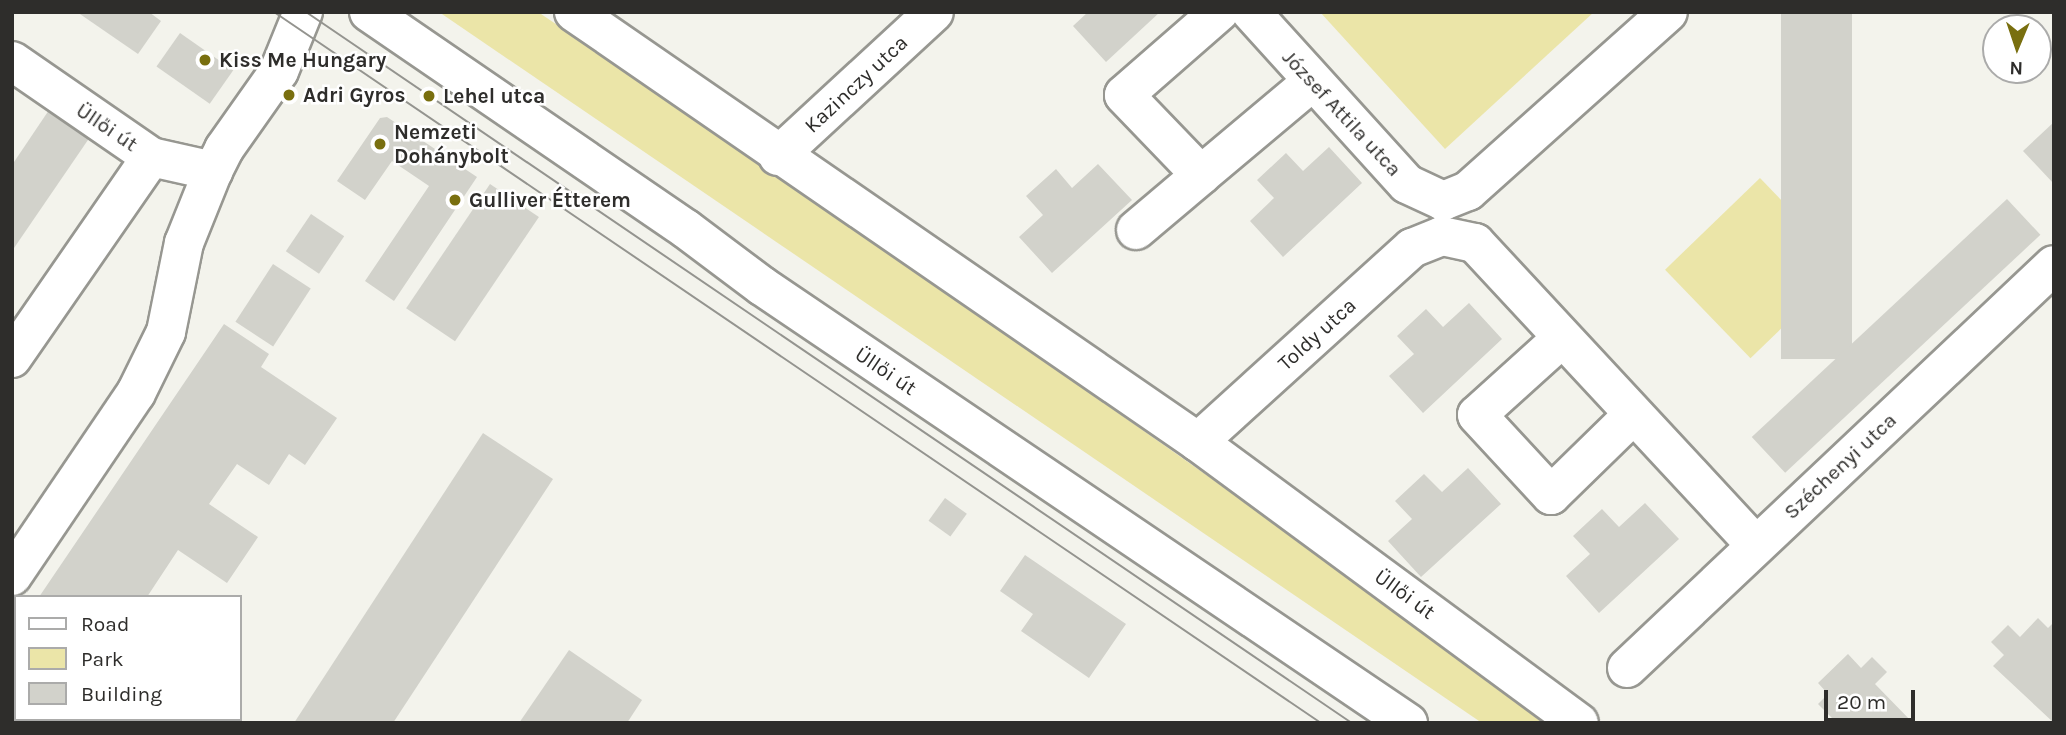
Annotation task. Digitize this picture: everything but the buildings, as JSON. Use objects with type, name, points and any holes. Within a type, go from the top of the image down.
[{"type":"street","points":[[12,576],[136,393],[166,332],[184,243],[213,171],[223,149],[279,71],[303,12]]},
{"type":"street","name":"Üllői út","points":[[369,12],[686,229],[773,294],[1408,723]]},
{"type":"street","name":"Üllői út","points":[[574,12],[778,156],[1198,442],[1580,723]]},
{"type":"street","name":"Kazinczy utca","points":[[778,156],[933,12]]},
{"type":"street","points":[[1201,175],[1124,95],[1219,12]]},
{"type":"street","name":"József Attila utca","points":[[1251,12],[1407,184],[1443,219],[1475,243],[1561,339],[1755,544]]},
{"type":"street","name":"Toldy utca","points":[[1198,442],[1412,248],[1468,191],[1668,12]]},
{"type":"street","name":"Üllői út","points":[[12,61],[152,157],[213,171]]},
{"type":"street","points":[[1136,230],[1312,82]]},
{"type":"street","points":[[12,358],[152,157]]},
{"type":"street","name":"Széchenyi utca","points":[[1627,668],[1755,544],[2054,265]]},
{"type":"street","points":[[1561,339],[1477,415],[1551,495],[1633,415]]},
{"type":"green space","points":[[439,12],[538,12],[767,166],[1559,723],[1482,723]]},
{"type":"green space","points":[[1320,12],[1594,12],[1445,149]]},
{"type":"green space","points":[[1760,178],[1845,266],[1750,358],[1665,270]]},
{"type":"tram line","points":[[274,12],[1321,723]]},
{"type":"tram line","points":[[306,12],[1352,723]]},
{"type":"place","name":"Kiss Me Hungary","points":[[205,60]]},
{"type":"place","name":"Adri Gyros","points":[[289,95]]},
{"type":"place","name":"Lehel utca","points":[[429,96]]},
{"type":"place","name":"Nemzeti Dohánybolt","points":[[380,144]]},
{"type":"place","name":"Gulliver Étterem","points":[[455,200]]}]
